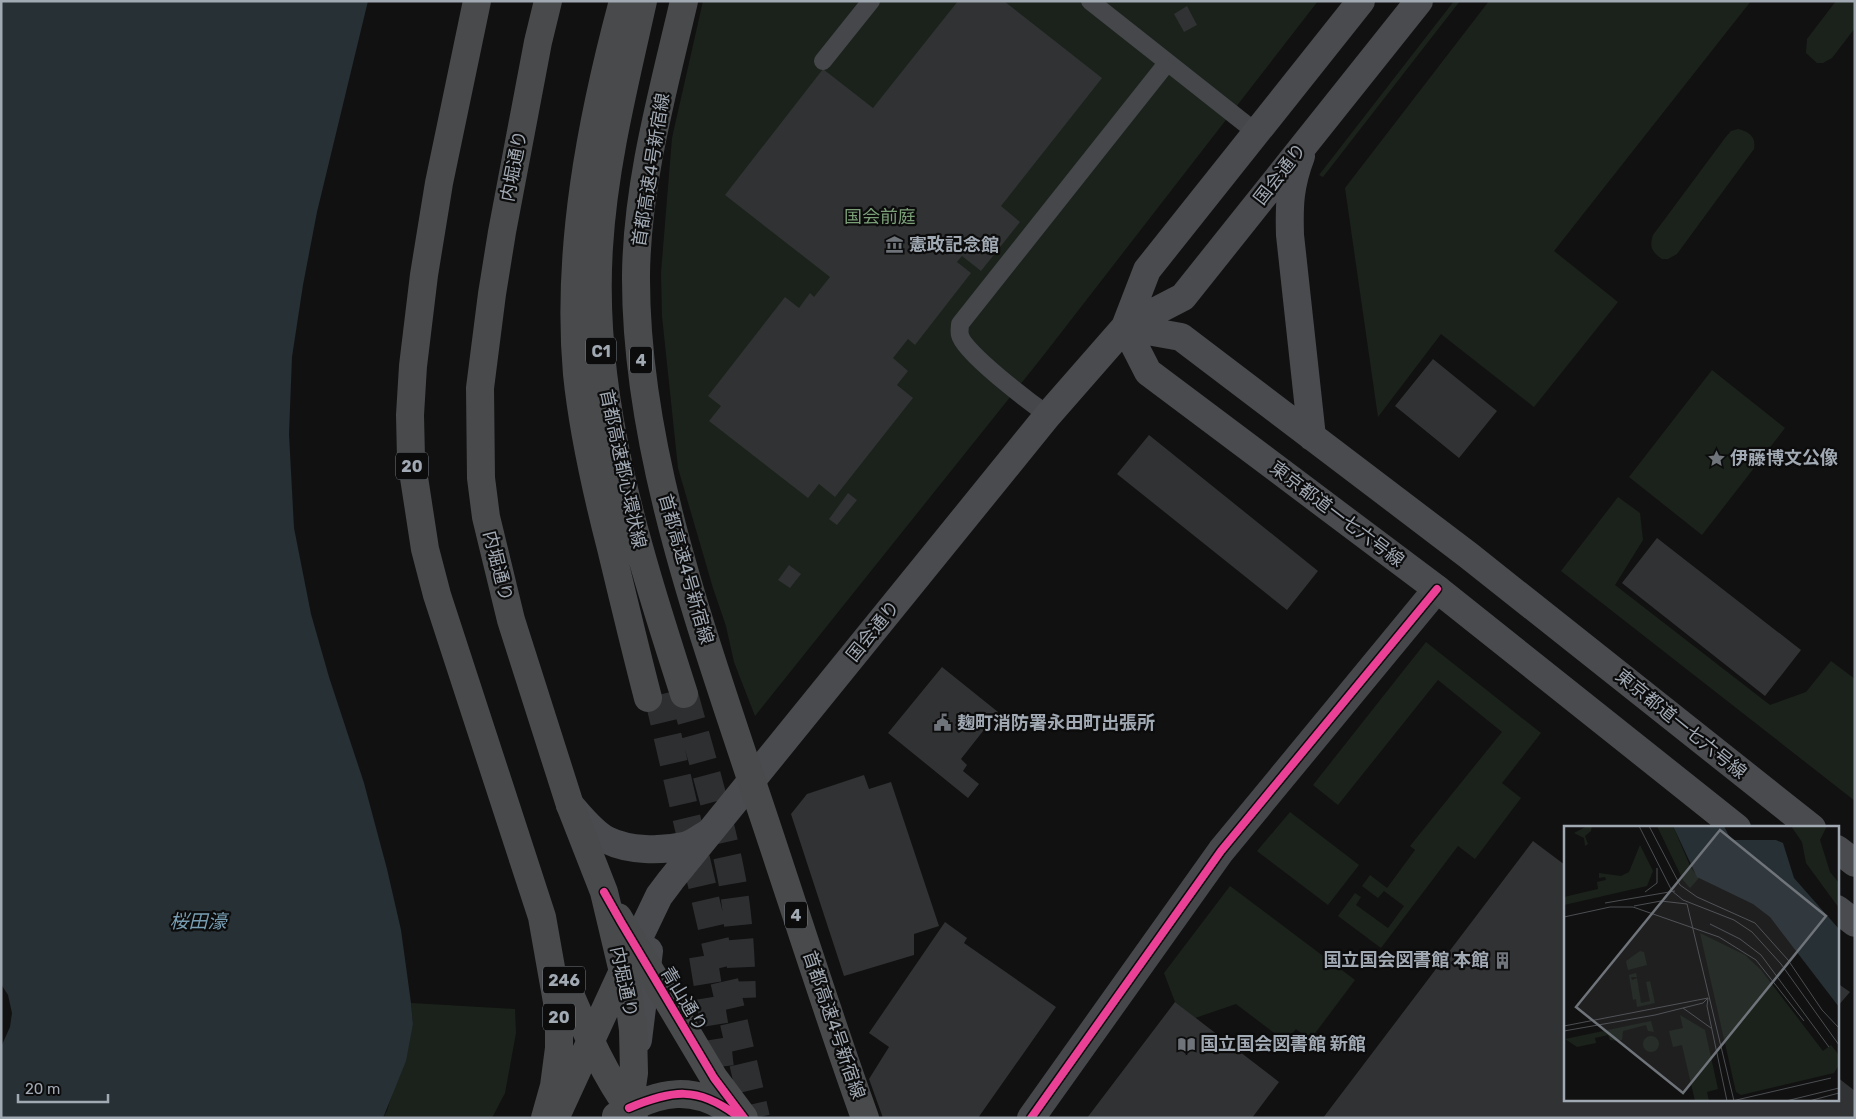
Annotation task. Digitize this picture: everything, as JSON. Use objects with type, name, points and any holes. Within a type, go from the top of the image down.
[{"type":"highway","name":"20","points":[[477,1],[439,183],[424,275],[413,366],[410,415],[411,458],[425,549],[437,595],[542,917],[559,1013],[559,1048],[554,1086],[545,1118]]},
{"type":"highway","name":"内堀通り","points":[[548,1],[538,42],[499,250],[480,388],[479,437],[481,478],[486,518],[511,620],[570,805],[604,892]]},
{"type":"highway","name":"首都高速都心環状線","points":[[623,1],[605,68],[591,140],[580,213],[574,319],[577,373],[585,433],[607,533],[663,695],[644,570],[609,421],[598,304],[599,247],[605,190],[615,130],[643,1]]},
{"type":"highway","name":"首都高速4号新宿線","points":[[684,1],[654,134],[639,221],[636,275],[638,330],[644,388],[655,449],[685,574],[728,712],[865,1118]]},
{"type":"highway","name":"青山通り","points":[[604,892],[635,961],[742,1118]]},
{"type":"highway","name":"246","points":[[542,917],[563,978],[590,1042],[611,1080],[626,1115]]},
{"type":"highway","name":"内堀通り","points":[[626,1115],[634,1073],[633,1030],[628,993],[635,961]]},
{"type":"highway","points":[[556,1118],[590,1042],[635,961]]},
{"type":"highway","points":[[626,1115],[665,1094],[683,1093],[716,1101],[742,1118]]},
{"type":"main road","name":"国会通り","points":[[635,961],[659,896],[1048,415],[1125,327],[1148,270],[1360,1]]},
{"type":"main road","name":"国会通り","points":[[1125,327],[1183,297],[1419,1]]},
{"type":"main road","points":[[1307,141],[1293,176],[1289,203],[1290,234],[1312,437]]},
{"type":"main road","name":"東京都道一七六号線","points":[[1125,327],[1181,337],[1488,570],[1809,826]]},
{"type":"main road","name":"東京都道一七六号線","points":[[1125,327],[1148,372],[1437,589],[1734,826]]},
{"type":"main road","points":[[570,805],[606,840],[641,848],[685,846],[698,840],[715,827]]},
{"type":"main road","points":[[1838,850],[1855,863]]},
{"type":"main road","points":[[1838,910],[1855,923]]},
{"type":"street","points":[[1031,1118],[1220,851],[1437,589]]},
{"type":"lane","points":[[823,61],[871,1]]},
{"type":"lane","points":[[1090,1],[1257,133]]},
{"type":"lane","points":[[1048,415],[1015,390],[969,349],[960,336],[960,324],[1167,63]]},
{"type":"green space","name":"国会前庭","points":[[703,1],[1318,1],[1043,356],[755,716],[734,662],[726,626],[678,468],[662,316],[661,273],[672,138]]},
{"type":"green space","points":[[1454,1],[1460,1],[1323,177],[1319,175]]},
{"type":"green space","points":[[1489,1],[1751,1],[1554,251],[1618,302],[1534,407],[1441,334],[1378,417],[1345,188]]},
{"type":"green space","points":[[1836,1],[1855,1],[1855,28],[1832,58],[1823,63],[1817,63],[1806,53],[1807,39]]},
{"type":"green space","points":[[1738,129],[1746,132],[1753,138],[1754,149],[1677,254],[1668,259],[1662,259],[1652,249],[1653,235],[1725,138],[1731,131]]},
{"type":"green space","points":[[1712,370],[1785,428],[1702,535],[1629,477]]},
{"type":"green space","points":[[1618,497],[1640,513],[1643,540],[1615,585],[1770,705],[1806,692],[1831,661],[1855,679],[1855,801],[1561,571]]},
{"type":"green space","points":[[1426,642],[1541,733],[1502,783],[1521,798],[1475,859],[1458,846],[1381,948],[1338,916],[1355,893],[1361,897],[1356,905],[1388,928],[1404,906],[1384,891],[1378,898],[1362,886],[1370,875],[1387,888],[1415,850],[1410,846],[1502,732],[1438,680],[1338,805],[1313,785]]},
{"type":"green space","points":[[1290,812],[1359,865],[1328,905],[1257,851]]},
{"type":"green space","points":[[1230,886],[1355,980],[1310,1040],[1296,1029],[1286,1042],[1236,1004],[1195,1018],[1175,1002],[1164,973]]},
{"type":"green space","points":[[411,1003],[515,1009],[516,1033],[505,1093],[492,1118],[383,1118],[387,1111],[413,1024]]},
{"type":"water","name":"桜田濠","points":[[1,1],[368,1],[317,212],[303,285],[292,357],[289,434],[294,528],[311,614],[329,677],[364,783],[401,930],[413,1024],[406,1061],[383,1118],[1,1118],[1,1047],[10,1027],[12,1013],[8,995],[1,984]]},
{"type":"building","name":"憲政記念館","points":[[958,1],[1004,1],[1102,78],[1001,206],[1020,222],[981,271],[962,256],[957,262],[971,273],[915,345],[908,339],[893,358],[908,371],[897,385],[913,398],[835,497],[819,484],[808,498],[709,421],[721,406],[708,396],[785,297],[799,308],[810,293],[814,297],[830,277],[725,195],[823,69],[873,108]]},
{"type":"building","points":[[1187,6],[1197,25],[1184,32],[1174,14]]},
{"type":"building","points":[[1433,359],[1497,411],[1459,458],[1395,406]]},
{"type":"building","points":[[1149,435],[1318,571],[1287,610],[1117,474]]},
{"type":"building","points":[[848,493],[857,500],[837,525],[829,519]]},
{"type":"building","points":[[1657,538],[1801,650],[1765,696],[1622,583]]},
{"type":"building","points":[[789,565],[801,574],[790,588],[778,580]]},
{"type":"building","name":"麹町消防署永田町出張所","points":[[942,667],[998,712],[961,759],[967,765],[963,771],[979,784],[968,798],[888,733]]},
{"type":"building","points":[[864,775],[869,789],[891,782],[939,926],[914,934],[914,955],[844,976],[791,814],[807,794]]},
{"type":"building","name":"国立国会図書館 本館","points":[[1533,841],[1564,864],[1564,1102],[1838,1102],[1838,1078],[1855,1091],[1855,1118],[1323,1118]]},
{"type":"building","points":[[945,922],[967,938],[964,943],[1056,1007],[978,1118],[883,1118],[869,1079],[889,1047],[869,1033]]},
{"type":"building","points":[[1838,984],[1850,992],[1838,1006]]},
{"type":"building","name":"国立国会図書館 新館","points":[[1175,1002],[1279,1082],[1252,1118],[1087,1118]]},
{"type":"tunnel","points":[[684,694],[716,810],[732,880],[739,939],[742,998]]},
{"type":"tunnel","points":[[658,695],[756,1118]]},
{"type":"tunnel","points":[[703,956],[717,1042],[723,1096]]},
{"type":"cycle path","points":[[1031,1118],[1221,851],[1437,589]]},
{"type":"cycle path","points":[[604,892],[714,1078],[744,1118]]},
{"type":"cycle path","points":[[629,1108],[658,1097],[684,1094],[709,1099],[736,1115]]},
{"type":"place","name":"憲政記念館","points":[[895,245]]},
{"type":"place","name":"伊藤博文公像","points":[[1716,458]]},
{"type":"place","name":"麹町消防署永田町出張所","points":[[943,723]]},
{"type":"place","name":"国立国会図書館 本館","points":[[1503,960]]},
{"type":"place","name":"国立国会図書館 新館","points":[[1186,1044]]}]
